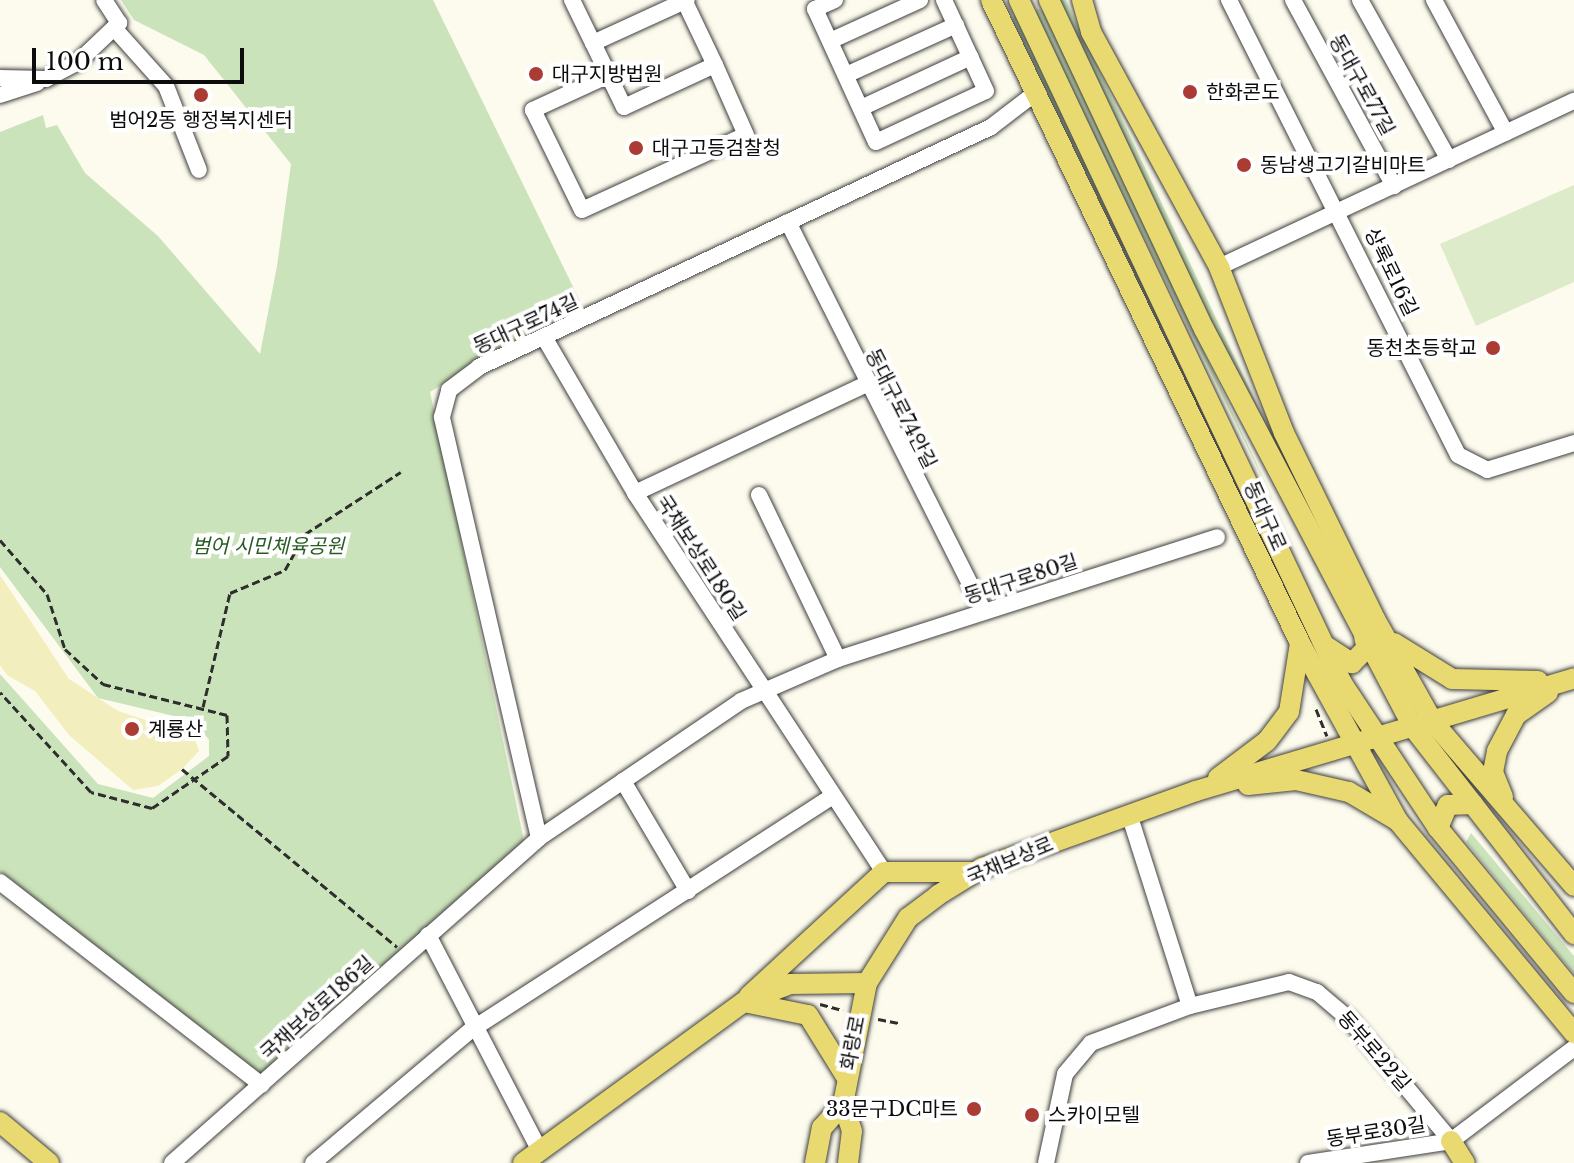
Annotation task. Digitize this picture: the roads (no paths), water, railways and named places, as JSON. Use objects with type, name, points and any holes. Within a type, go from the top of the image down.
[{"type":"main road","name":"동대구로","points":[[991,0],[1300,643],[1365,742],[1574,993]]},
{"type":"main road","name":"동대구로","points":[[1019,0],[1322,641],[1365,742]]},
{"type":"main road","name":"동대구로","points":[[1049,0],[1204,329],[1370,628],[1412,726],[1574,934]]},
{"type":"main road","points":[[1082,0],[1091,32],[1219,267],[1284,433],[1332,521],[1370,628],[1433,722],[1505,801],[1574,886]]},
{"type":"main road","points":[[1322,641],[1352,663],[1367,648],[1370,628]]},
{"type":"main road","points":[[1370,628],[1402,651],[1452,679],[1488,685],[1570,679]]},
{"type":"main road","points":[[1196,791],[1267,741],[1289,712],[1300,643]]},
{"type":"main road","points":[[1505,801],[1493,772],[1497,751],[1516,715],[1570,679]]},
{"type":"main road","name":"국채보상로","points":[[867,983],[908,918],[976,872],[1196,791],[1570,679]]},
{"type":"main road","points":[[1365,742],[1398,821],[1574,1033]]},
{"type":"main road","points":[[1196,791],[1296,780],[1349,792],[1398,821]]},
{"type":"main road","points":[[1438,828],[1448,805],[1473,804]]},
{"type":"main road","points":[[531,1157],[744,1002],[884,872],[976,872]]},
{"type":"main road","points":[[744,1002],[790,984],[867,983]]},
{"type":"main road","name":"화랑로","points":[[848,1163],[852,1131],[843,1104],[867,983]]},
{"type":"main road","points":[[744,1002],[808,1015],[847,1078]]},
{"type":"main road","name":"화랑로","points":[[815,1163],[822,1128],[843,1104]]},
{"type":"main road","points":[[0,1122],[49,1163]]},
{"type":"main road","name":"동부로22길","points":[[1451,1141],[1465,1163]]},
{"type":"street","points":[[0,95],[46,79],[78,62],[119,23],[104,0]]},
{"type":"street","points":[[572,0],[624,107],[715,65]]},
{"type":"street","points":[[593,43],[685,0],[746,135],[582,210],[533,110],[609,75]]},
{"type":"street","points":[[835,0],[815,9],[876,142],[986,91],[944,0]]},
{"type":"street","points":[[830,41],[920,0]]},
{"type":"street","points":[[1229,0],[1241,32],[1339,212]]},
{"type":"street","name":"동대구로77길","points":[[1360,0],[1449,160]]},
{"type":"street","points":[[1434,0],[1506,133]]},
{"type":"street","name":"동대구로77길","points":[[1294,2],[1394,186]]},
{"type":"street","points":[[846,75],[956,25]]},
{"type":"street","points":[[114,28],[166,86],[199,170]]},
{"type":"street","points":[[861,108],[971,57]]},
{"type":"street","points":[[0,78],[46,79]]},
{"type":"street","name":"동대구로74길","points":[[539,838],[442,417],[459,380],[991,127],[1034,94]]},
{"type":"street","points":[[1219,267],[1574,101]]},
{"type":"street","name":"상록로16길","points":[[1339,212],[1458,455],[1487,470],[1574,443]]},
{"type":"street","name":"동대구로74안길","points":[[788,222],[865,385],[984,612]]},
{"type":"street","name":"국채보상로180길","points":[[544,337],[635,493],[831,797],[884,872]]},
{"type":"street","points":[[635,493],[865,385]]},
{"type":"street","points":[[759,495],[838,659]]},
{"type":"street","name":"동대구로80길","points":[[428,935],[539,838],[762,689],[838,659],[1217,537]]},
{"type":"street","points":[[623,781],[688,891]]},
{"type":"street","points":[[313,1163],[471,1030],[831,797]]},
{"type":"street","points":[[1046,1163],[1065,1074],[1091,1043],[1190,1006],[1130,817]]},
{"type":"street","name":"국채보상로186길","points":[[0,882],[262,1085],[428,935]]},
{"type":"street","points":[[428,935],[531,1157]]},
{"type":"street","name":"동부로22길","points":[[1190,1006],[1289,982],[1317,992],[1350,1020],[1451,1141]]},
{"type":"street","points":[[1451,1141],[1574,1048]]},
{"type":"street","points":[[172,1163],[262,1085]]},
{"type":"street","name":"동부로30길","points":[[1308,1163],[1451,1141]]},
{"type":"place","name":"대구지방법원","points":[[536,74]]},
{"type":"place","name":"한화콘도","points":[[1190,92]]},
{"type":"place","name":"범어2동 행정복지센터","points":[[201,95]]},
{"type":"place","name":"대구고등검찰청","points":[[636,148]]},
{"type":"place","name":"동남생고기갈비마트","points":[[1244,165]]},
{"type":"place","name":"동천초등학교","points":[[1493,348]]},
{"type":"place","name":"계룡산","points":[[132,729]]},
{"type":"place","name":"33문구DC마트","points":[[974,1109]]},
{"type":"place","name":"스카이모텔","points":[[1032,1115]]},
{"type":"park label","name":"범어 시민체육공원","points":[[268,546]]}]
